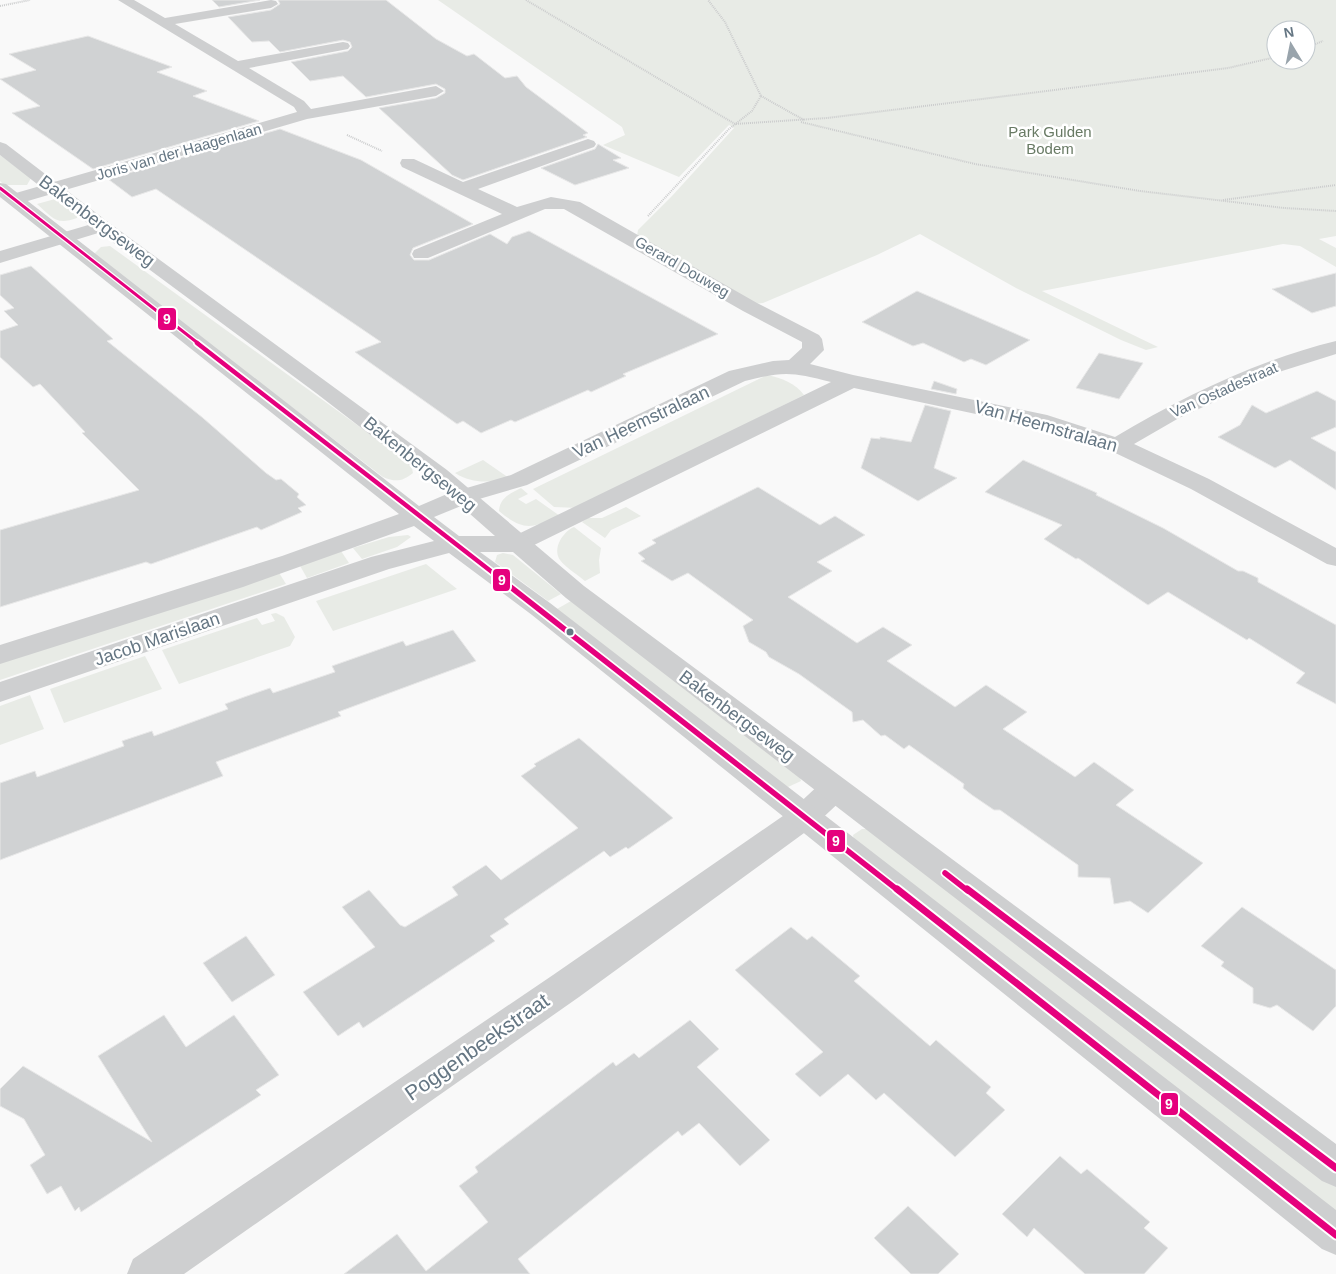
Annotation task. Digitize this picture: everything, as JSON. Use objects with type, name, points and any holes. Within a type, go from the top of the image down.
[{"type":"street","points":[[125,0],[165,22],[299,104],[303,107],[304,115]]},
{"type":"street","points":[[165,22],[271,4]]},
{"type":"street","points":[[236,66],[343,46]]},
{"type":"street","name":"Joris van der Haagenlaan","points":[[8,194],[53,188],[304,115],[436,92]]},
{"type":"street","points":[[464,188],[588,144]]},
{"type":"street","name":"Bakenbergseweg","points":[[0,147],[102,226],[324,388],[438,475],[575,592],[1336,1168]]},
{"type":"street","points":[[408,163],[517,214]]},
{"type":"street","name":"Bakenbergseweg","points":[[8,194],[453,544],[541,608],[1336,1235]]},
{"type":"street","name":"Gerard Douweg","points":[[421,254],[541,204],[557,200],[574,206],[812,339],[813,350],[795,366]]},
{"type":"street","points":[[0,257],[65,239],[102,226]]},
{"type":"street","name":"Van Ostadestraat","points":[[1117,445],[1171,413],[1274,366],[1336,347]]},
{"type":"street","name":"Van Heemstralaan","points":[[462,497],[519,480],[737,376],[773,367],[795,366],[851,381],[1047,422],[1117,445],[1200,484],[1336,558]]},
{"type":"street","points":[[517,544],[851,381]]},
{"type":"street","name":"Jacob Marislaan","points":[[0,655],[247,575],[418,516],[462,497]]},
{"type":"street","name":"Jacob Marislaan","points":[[0,692],[380,563],[453,544],[517,544]]},
{"type":"street","points":[[804,817],[834,789]]},
{"type":"street","name":"Poggenbeekstraat","points":[[148,1274],[566,986],[804,817]]},
{"type":"path","points":[[0,6],[30,0]]},
{"type":"path","points":[[526,0],[735,124],[796,121],[1228,68],[1266,59]]},
{"type":"path","points":[[708,0],[725,22],[761,96],[804,120]]},
{"type":"path","points":[[1316,44],[1323,41]]},
{"type":"path","points":[[626,236],[658,207],[735,124],[745,119],[758,105],[761,96]]},
{"type":"path","points":[[304,115],[408,163]]},
{"type":"path","points":[[796,121],[975,164],[1140,191],[1336,211]]},
{"type":"path","points":[[1217,200],[1336,185]]},
{"type":"green space","name":"Park Gulden Bodem","points":[[438,0],[1336,0],[1336,236],[1319,239],[1336,248],[1336,267],[1300,246],[1283,244],[1042,291],[1158,347],[1146,350],[1121,340],[1016,288],[920,234],[877,255],[763,303],[754,304],[637,236],[638,230],[734,128],[729,125],[679,177],[603,145],[625,135],[622,127]]},
{"type":"green space","points":[[0,155],[31,178],[27,185],[4,185],[0,181]]},
{"type":"green space","points":[[55,199],[77,213],[77,218],[59,221],[37,204]]},
{"type":"green space","points":[[110,246],[411,464],[413,473],[398,480],[383,477],[93,255],[101,247]]},
{"type":"green space","points":[[767,375],[788,382],[797,387],[804,395],[578,508],[554,507],[533,489]]},
{"type":"green space","points":[[483,460],[509,478],[481,482],[455,473]]},
{"type":"green space","points":[[521,488],[528,494],[518,499],[526,504],[536,499],[560,516],[528,526],[508,518],[499,511],[501,502],[506,496]]},
{"type":"green space","points":[[626,507],[641,516],[611,530],[605,538],[582,522],[588,518],[602,518]]},
{"type":"green space","points":[[574,527],[601,548],[599,560],[600,573],[585,581],[565,566],[558,555],[557,550],[560,541]]},
{"type":"green space","points":[[408,535],[411,537],[397,547],[362,559],[353,548],[389,537]]},
{"type":"green space","points":[[341,551],[349,563],[307,578],[299,564]]},
{"type":"green space","points":[[503,553],[513,555],[561,594],[548,601],[495,562],[497,555]]},
{"type":"green space","points":[[426,564],[457,589],[333,631],[316,601]]},
{"type":"green space","points":[[278,571],[286,584],[0,680],[0,662]]},
{"type":"green space","points":[[571,601],[799,774],[801,781],[788,787],[782,784],[557,609]]},
{"type":"green space","points":[[276,613],[284,617],[295,637],[290,646],[179,684],[162,650],[257,618],[262,625],[275,621],[271,614]]},
{"type":"green space","points":[[145,656],[162,689],[64,723],[50,689]]},
{"type":"green space","points":[[30,695],[44,729],[0,745],[0,706]]},
{"type":"green space","points":[[862,829],[870,829],[1336,1183],[1336,1217],[854,841],[853,835]]},
{"type":"building","points":[[212,0],[260,0],[219,7]]},
{"type":"building","points":[[278,0],[386,0],[436,39],[467,56],[474,54],[505,78],[517,76],[526,87],[588,133],[583,135],[587,137],[463,180],[452,175],[379,108],[436,98],[445,93],[445,89],[436,84],[366,97],[343,76],[310,81],[291,62],[348,51],[352,47],[350,42],[343,40],[280,52],[269,41],[252,42],[228,17],[271,10],[280,4]]},
{"type":"building","points":[[88,36],[172,67],[157,72],[207,91],[193,96],[259,121],[93,169],[12,113],[40,106],[0,79],[36,70],[9,54]]},
{"type":"building","points":[[280,129],[361,160],[473,224],[413,248],[410,255],[414,260],[429,260],[490,234],[507,244],[512,237],[529,231],[718,334],[623,374],[626,376],[591,392],[588,390],[515,422],[511,420],[481,433],[463,421],[457,424],[355,352],[381,342],[156,189],[132,197],[108,179]]},
{"type":"building","points":[[598,144],[621,158],[613,160],[629,168],[575,185],[541,168],[595,149]]},
{"type":"building","points":[[31,266],[113,339],[107,341],[203,418],[266,473],[276,480],[281,479],[299,494],[297,497],[306,505],[298,508],[302,512],[261,530],[257,527],[151,564],[146,562],[0,607],[0,530],[139,490],[82,433],[85,432],[40,384],[33,387],[0,357],[0,331],[18,325],[4,311],[14,308],[0,295],[0,275]]},
{"type":"building","points":[[1336,273],[1336,306],[1312,313],[1272,289]]},
{"type":"building","points":[[917,291],[1030,340],[986,365],[971,359],[964,362],[923,343],[913,346],[862,322]]},
{"type":"building","points":[[1099,353],[1143,363],[1119,399],[1076,388]]},
{"type":"building","points":[[934,381],[957,389],[956,394],[931,389]]},
{"type":"building","points":[[1317,391],[1336,401],[1336,427],[1311,438],[1336,452],[1336,490],[1290,460],[1275,468],[1218,437],[1240,425],[1252,405],[1266,413]]},
{"type":"building","points":[[925,405],[951,411],[934,468],[957,478],[918,501],[861,468],[871,438],[880,439],[880,437],[911,442]]},
{"type":"building","points":[[1023,460],[1097,493],[1096,495],[1163,528],[1238,571],[1243,571],[1258,578],[1258,582],[1336,625],[1336,704],[1296,683],[1305,673],[1249,638],[1247,640],[1168,592],[1148,605],[1078,558],[1076,559],[1044,539],[1062,525],[985,492]]},
{"type":"building","points":[[758,487],[820,525],[835,516],[865,535],[817,562],[832,571],[788,597],[857,643],[883,627],[912,645],[887,661],[955,707],[986,685],[1027,712],[1003,729],[1075,777],[1094,762],[1134,790],[1116,805],[1203,863],[1148,913],[1130,901],[1114,904],[1110,878],[1078,877],[1078,865],[1000,810],[994,810],[972,795],[963,788],[964,784],[909,745],[904,749],[885,735],[881,736],[863,720],[853,722],[852,712],[799,674],[769,657],[766,652],[749,642],[743,626],[753,620],[688,573],[672,581],[641,561],[645,559],[638,553],[656,543],[652,540]]},
{"type":"building","points":[[453,630],[476,661],[338,712],[341,716],[216,762],[223,776],[0,860],[0,783],[35,771],[37,777],[124,746],[122,741],[152,731],[154,736],[228,709],[225,704],[247,696],[270,688],[273,693],[335,672],[332,666],[403,641],[406,646]]},
{"type":"building","points":[[579,738],[673,818],[628,849],[626,847],[610,857],[604,851],[504,919],[509,924],[490,936],[495,941],[363,1028],[359,1022],[338,1036],[303,992],[375,947],[342,907],[369,890],[400,925],[405,927],[458,895],[452,887],[486,865],[501,880],[578,828],[521,776],[536,766],[534,764]]},
{"type":"building","points":[[1242,907],[1336,970],[1336,1006],[1313,1031],[1277,1005],[1270,1008],[1253,1003],[1253,988],[1221,966],[1224,962],[1201,946]]},
{"type":"building","points":[[791,927],[807,940],[812,936],[860,976],[854,981],[930,1046],[936,1040],[991,1087],[986,1093],[1005,1110],[955,1157],[884,1093],[876,1100],[848,1074],[820,1097],[795,1074],[823,1052],[735,970]]},
{"type":"building","points":[[246,936],[275,975],[232,1002],[203,963]]},
{"type":"building","points":[[164,1015],[186,1047],[234,1015],[279,1075],[256,1090],[261,1095],[81,1212],[79,1207],[75,1211],[61,1186],[47,1194],[30,1165],[45,1155],[24,1119],[0,1106],[0,1089],[23,1066],[152,1142],[98,1056]]},
{"type":"building","points":[[690,1020],[719,1049],[697,1067],[770,1140],[740,1166],[699,1123],[682,1136],[678,1131],[518,1259],[530,1274],[344,1274],[397,1234],[426,1271],[488,1222],[459,1186],[478,1172],[475,1167],[613,1062],[616,1066],[634,1053],[639,1058]]},
{"type":"building","points":[[1060,1156],[1081,1174],[1087,1169],[1150,1222],[1144,1228],[1168,1248],[1144,1274],[1085,1274],[1034,1228],[1027,1237],[1002,1214]]},
{"type":"building","points":[[908,1206],[959,1254],[938,1274],[911,1274],[874,1238]]},
{"type":"transit line","name":"9","points":[[0,188],[453,544],[541,609],[1336,1235]]},
{"type":"transit line","name":"9","points":[[945,873],[1336,1168]]}]
